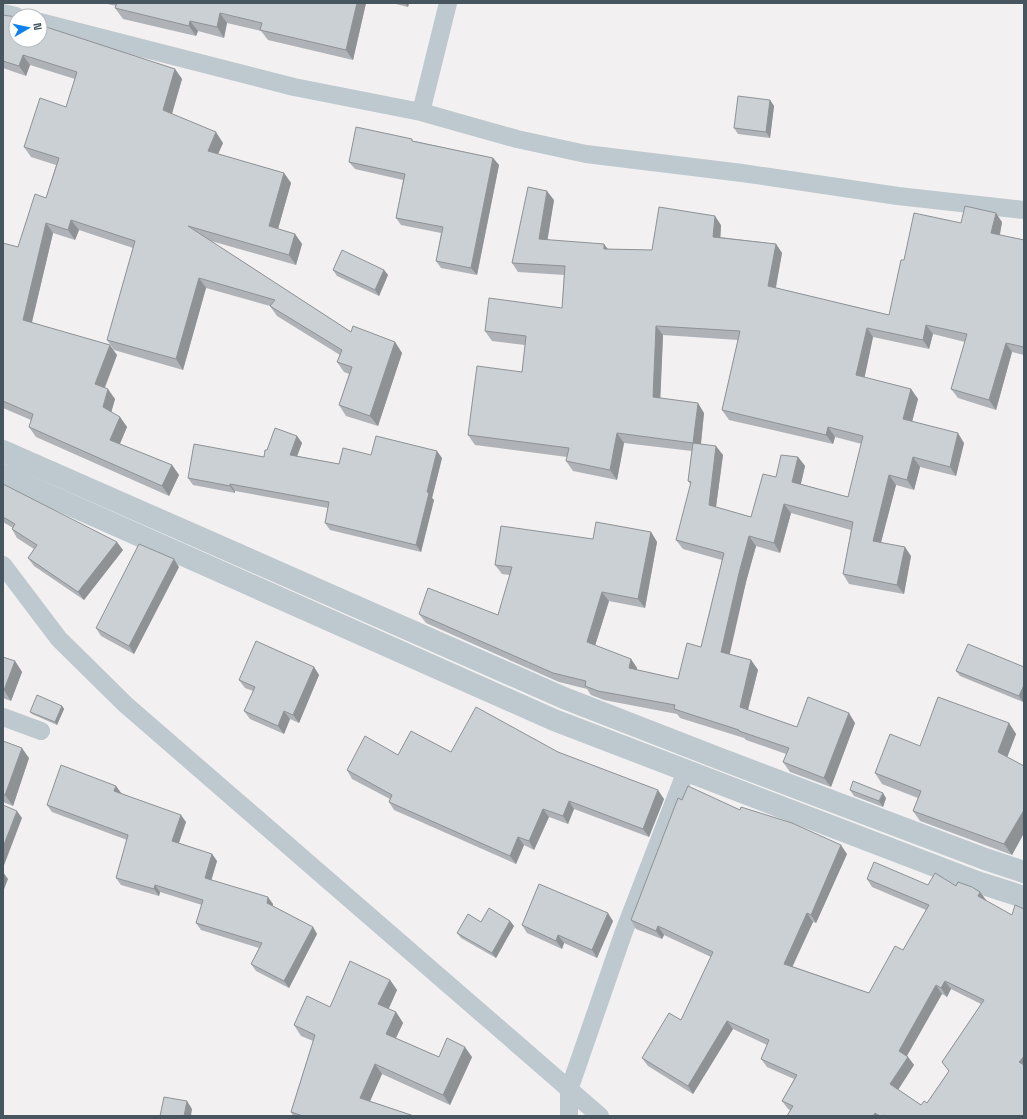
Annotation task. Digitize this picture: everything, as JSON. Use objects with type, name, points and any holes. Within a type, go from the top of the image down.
[{"type":"street","points":[[421,112],[448,3]]},
{"type":"street","points":[[48,24],[294,87],[421,112],[517,139],[586,154],[742,173],[898,196],[1024,210]]},
{"type":"street","points":[[3,451],[564,698],[970,854],[1024,872]]},
{"type":"street","points":[[3,475],[554,720],[977,882],[1024,897]]},
{"type":"street","points":[[3,565],[58,639],[126,705],[600,1116]]},
{"type":"street","points":[[3,717],[41,731]]},
{"type":"street","points":[[569,1116],[569,1090],[623,934],[686,771]]},
{"type":"building","points":[[117,3],[357,3],[346,50],[260,30],[262,23],[220,13],[217,27],[190,21],[189,26],[115,8]]},
{"type":"building","points":[[3,15],[8,16],[8,48],[48,48],[48,28],[175,69],[163,110],[216,132],[208,151],[284,173],[269,226],[295,234],[289,255],[188,226],[351,332],[353,326],[395,342],[370,416],[339,405],[352,367],[337,362],[342,350],[270,306],[275,300],[199,278],[176,359],[107,340],[135,241],[71,220],[68,230],[46,223],[23,320],[110,345],[95,384],[108,389],[103,407],[120,417],[110,440],[172,465],[162,486],[29,427],[33,414],[3,401],[3,243],[18,247],[35,194],[46,198],[59,158],[24,147],[40,98],[66,107],[77,72],[23,55],[19,66],[3,61]]},
{"type":"building","points":[[738,96],[770,100],[766,132],[734,128]]},
{"type":"building","points":[[356,127],[412,139],[412,141],[493,158],[471,268],[436,261],[443,227],[396,218],[405,174],[349,162]]},
{"type":"building","points":[[528,187],[547,191],[539,239],[604,244],[604,249],[652,250],[659,207],[715,216],[713,237],[776,244],[768,286],[889,315],[901,260],[904,260],[914,213],[961,223],[965,206],[996,213],[991,233],[1024,240],[1024,347],[1006,343],[989,400],[951,389],[967,334],[926,325],[923,340],[867,328],[856,375],[911,389],[903,419],[958,433],[950,467],[913,457],[907,480],[889,475],[873,541],[905,547],[897,585],[843,574],[853,522],[784,504],[774,543],[749,536],[721,652],[751,660],[740,707],[797,727],[808,697],[849,713],[824,778],[783,762],[789,748],[674,709],[675,705],[598,691],[585,686],[586,681],[553,673],[419,614],[428,588],[498,615],[512,567],[495,565],[501,526],[593,539],[596,522],[651,532],[638,599],[602,592],[587,642],[631,659],[629,668],[678,679],[687,643],[701,647],[724,553],[676,540],[691,482],[688,481],[693,443],[617,433],[610,470],[566,461],[569,448],[468,435],[477,366],[522,372],[526,336],[485,331],[489,298],[562,308],[565,266],[512,263]],"holes":[[[656,326],[740,331],[722,410],[826,435],[828,427],[863,436],[848,497],[792,482],[798,457],[781,455],[776,477],[763,474],[751,517],[709,505],[716,446],[693,443],[698,403],[653,397]]]},
{"type":"building","points":[[342,250],[384,270],[375,290],[333,270]]},
{"type":"building","points":[[275,428],[297,436],[290,455],[339,464],[343,448],[371,455],[376,436],[437,451],[427,492],[429,493],[416,545],[325,523],[329,502],[188,478],[194,444],[264,457],[265,450],[267,450]]},
{"type":"building","points":[[3,484],[117,542],[78,592],[28,558],[37,545],[12,529],[15,524],[3,517]]},
{"type":"building","points":[[139,544],[174,559],[129,646],[96,628]]},
{"type":"building","points":[[256,641],[314,667],[293,715],[284,711],[278,726],[244,711],[255,687],[239,680]]},
{"type":"building","points":[[968,644],[1024,667],[1024,685],[1019,696],[956,671]]},
{"type":"building","points":[[3,657],[15,661],[4,690],[3,690]]},
{"type":"building","points":[[37,695],[62,706],[55,722],[30,712]]},
{"type":"building","points":[[938,697],[1009,723],[998,752],[1024,766],[1024,810],[1004,844],[913,811],[921,791],[875,773],[890,734],[920,746]]},
{"type":"building","points":[[476,707],[558,752],[658,790],[643,829],[569,801],[563,816],[543,809],[529,841],[518,837],[510,856],[389,802],[392,795],[347,770],[365,736],[398,755],[411,731],[451,752]]},
{"type":"building","points":[[3,741],[22,748],[5,795],[3,794]]},
{"type":"building","points":[[61,765],[116,786],[114,791],[181,815],[172,841],[212,854],[205,878],[268,897],[267,903],[313,927],[284,981],[251,964],[262,943],[196,923],[203,900],[155,885],[154,889],[116,878],[128,835],[47,805]]},
{"type":"building","points":[[853,781],[883,793],[879,801],[850,790]]},
{"type":"building","points":[[688,786],[740,810],[741,807],[792,823],[841,845],[811,915],[807,913],[784,964],[869,993],[895,946],[903,950],[929,905],[867,879],[874,862],[928,885],[935,873],[956,886],[958,882],[972,887],[980,892],[978,896],[1012,915],[1015,905],[1024,909],[1024,1056],[1019,1062],[1024,1065],[1024,1116],[880,1116],[875,1113],[873,1116],[787,1116],[793,1106],[782,1101],[797,1075],[761,1059],[769,1040],[727,1021],[688,1086],[642,1058],[669,1013],[681,1020],[713,952],[658,926],[656,931],[631,920],[678,798],[682,800]],"holes":[[[945,981],[984,1000],[942,1062],[949,1071],[927,1103],[924,1101],[921,1105],[890,1084],[908,1057],[899,1051],[936,985],[941,988]]]},
{"type":"building","points":[[3,805],[17,811],[3,847]]},
{"type":"building","points":[[539,884],[608,913],[592,950],[558,935],[556,941],[522,925]]},
{"type":"building","points":[[489,908],[510,921],[492,953],[457,933],[468,914],[481,922]]},
{"type":"building","points":[[350,961],[390,980],[378,1004],[396,1012],[386,1034],[439,1057],[447,1038],[465,1047],[443,1095],[375,1064],[360,1098],[414,1116],[303,1116],[291,1112],[315,1035],[294,1025],[307,996],[330,1007]]},
{"type":"building","points":[[164,1097],[187,1101],[184,1116],[160,1116]]}]
